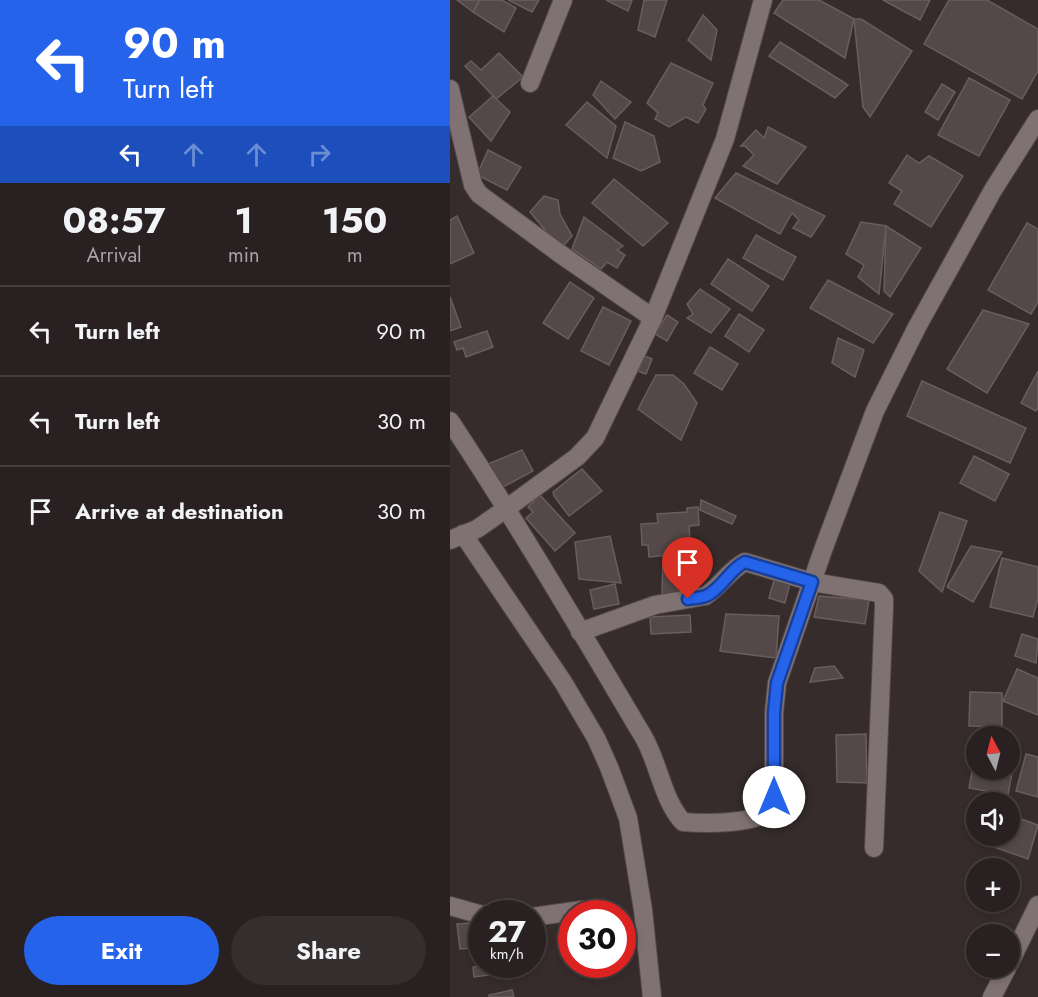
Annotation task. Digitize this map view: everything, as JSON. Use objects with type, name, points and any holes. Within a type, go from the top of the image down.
[{"type":"street","points":[[530,83],[562,0]]},
{"type":"street","points":[[652,997],[643,910],[628,818],[609,767],[596,738],[563,682],[457,537],[477,529],[507,508],[577,457],[595,438],[653,318],[725,139],[763,0]]},
{"type":"street","points":[[450,89],[473,185],[478,194],[653,318]]},
{"type":"street","points":[[450,421],[507,508],[650,748],[674,812],[683,822],[699,823],[758,818],[769,812],[774,797],[774,713],[777,683],[875,411],[917,327],[993,190],[1038,119]]},
{"type":"street","points":[[580,632],[655,604],[705,596],[738,565],[745,562],[812,582],[879,593],[884,599],[874,848]]},
{"type":"street","points":[[1020,942],[1038,905]]},
{"type":"street","points":[[450,906],[468,911]]},
{"type":"street","points":[[992,997],[1002,978]]},
{"type":"building","points":[[457,0],[480,0],[473,12]]},
{"type":"building","points":[[480,0],[502,0],[516,8],[504,32],[473,12]]},
{"type":"building","points":[[508,0],[539,0],[532,12]]},
{"type":"building","points":[[606,0],[632,0],[628,11]]},
{"type":"building","points":[[644,0],[667,0],[655,37],[638,30]]},
{"type":"building","points":[[783,0],[819,0],[854,19],[845,58],[774,13]]},
{"type":"building","points":[[883,0],[930,0],[920,20]]},
{"type":"building","points":[[949,0],[987,0],[1038,29],[1038,71],[1022,99],[924,44]]},
{"type":"building","points":[[703,15],[717,30],[711,60],[688,40]]},
{"type":"building","points":[[854,19],[861,19],[912,51],[870,117],[863,107]]},
{"type":"building","points":[[780,42],[848,85],[835,98],[769,56]]},
{"type":"building","points":[[499,53],[523,77],[496,99],[465,66],[471,61],[481,70]]},
{"type":"building","points":[[671,63],[713,83],[703,105],[706,109],[698,123],[686,117],[669,127],[655,119],[658,113],[647,103]]},
{"type":"building","points":[[969,78],[1010,100],[979,156],[938,135]]},
{"type":"building","points":[[601,81],[631,102],[615,119],[593,95]]},
{"type":"building","points":[[942,84],[955,92],[938,120],[925,112]]},
{"type":"building","points":[[493,96],[510,112],[491,141],[469,117]]},
{"type":"building","points":[[587,102],[616,126],[607,158],[566,125]]},
{"type":"building","points":[[625,122],[654,136],[660,162],[641,171],[613,158]]},
{"type":"building","points":[[768,127],[806,147],[777,184],[743,166],[754,155],[745,146],[741,146],[756,130],[764,138]]},
{"type":"building","points":[[488,150],[521,167],[507,190],[477,175]]},
{"type":"building","points":[[907,155],[919,163],[929,156],[963,176],[931,227],[894,204],[902,191],[889,183]]},
{"type":"building","points":[[736,173],[825,216],[811,237],[793,228],[799,220],[792,213],[780,234],[715,198]]},
{"type":"building","points":[[614,179],[668,223],[643,246],[592,203]]},
{"type":"building","points":[[544,196],[558,200],[560,214],[572,236],[559,251],[530,212]]},
{"type":"building","points":[[457,216],[474,253],[450,264],[450,220]]},
{"type":"building","points":[[584,217],[623,246],[617,250],[625,255],[617,268],[607,262],[601,269],[572,249]]},
{"type":"building","points":[[861,222],[886,226],[879,294],[858,277],[864,265],[846,254]]},
{"type":"building","points":[[1027,223],[1038,229],[1038,302],[1031,314],[988,290]]},
{"type":"building","points":[[886,226],[921,248],[890,297],[884,291]]},
{"type":"building","points":[[756,235],[796,257],[783,280],[743,258]]},
{"type":"building","points":[[728,259],[769,286],[752,311],[711,284]]},
{"type":"building","points":[[828,280],[893,314],[873,343],[810,308]]},
{"type":"building","points":[[570,282],[594,298],[568,339],[543,323]]},
{"type":"building","points":[[700,289],[730,309],[711,333],[687,318],[693,314],[687,304]]},
{"type":"building","points":[[450,297],[461,327],[450,331]]},
{"type":"building","points":[[603,307],[631,321],[609,365],[581,351]]},
{"type":"building","points":[[983,310],[1029,324],[987,393],[947,369]]},
{"type":"building","points":[[739,314],[764,330],[749,352],[725,336]]},
{"type":"building","points":[[667,315],[678,322],[667,341],[655,334]]},
{"type":"building","points":[[487,331],[493,347],[466,357],[463,348],[457,350],[454,342]]},
{"type":"building","points":[[838,338],[864,350],[855,377],[832,363]]},
{"type":"building","points":[[710,347],[738,364],[722,390],[694,373]]},
{"type":"building","points":[[645,356],[652,359],[646,374],[638,371]]},
{"type":"building","points":[[1038,371],[1038,408],[1036,411],[1021,403]]},
{"type":"building","points":[[656,375],[673,375],[684,384],[697,403],[681,440],[638,409]]},
{"type":"building","points":[[922,381],[1026,428],[1010,463],[907,416]]},
{"type":"building","points":[[522,450],[533,471],[501,488],[488,464]]},
{"type":"building","points":[[974,456],[1009,474],[995,501],[960,483]]},
{"type":"building","points":[[582,469],[602,491],[569,516],[553,492]]},
{"type":"building","points":[[540,495],[575,533],[555,551],[526,518],[533,512],[528,507]]},
{"type":"building","points":[[701,500],[736,516],[732,524],[700,510]]},
{"type":"building","points":[[698,507],[699,525],[689,526],[691,553],[649,557],[648,545],[642,545],[641,524],[658,523],[657,514],[687,512],[687,508]]},
{"type":"building","points":[[940,512],[967,521],[942,592],[919,571]]},
{"type":"building","points":[[610,536],[621,583],[579,579],[575,542]]},
{"type":"building","points":[[971,546],[1002,552],[973,602],[947,587]]},
{"type":"building","points":[[663,554],[688,554],[687,596],[662,595]]},
{"type":"building","points":[[1002,558],[1038,567],[1038,598],[1033,617],[990,607]]},
{"type":"building","points":[[775,577],[790,583],[785,603],[769,598]]},
{"type":"building","points":[[615,584],[619,604],[594,609],[590,590]]},
{"type":"building","points":[[819,596],[869,600],[865,624],[814,617]]},
{"type":"building","points":[[726,614],[779,616],[776,658],[720,651]]},
{"type":"building","points":[[690,615],[691,632],[651,634],[650,617]]},
{"type":"building","points":[[1022,634],[1038,639],[1036,663],[1015,656]]},
{"type":"building","points":[[834,666],[843,678],[810,682],[815,668]]},
{"type":"building","points":[[1017,669],[1038,678],[1038,715],[1003,701]]},
{"type":"building","points":[[970,692],[1002,693],[1002,726],[969,726]]},
{"type":"building","points":[[866,734],[867,783],[837,782],[836,735]]},
{"type":"building","points":[[1026,754],[1038,757],[1038,797],[1016,791]]},
{"type":"building","points":[[970,780],[1011,780],[1009,792],[969,788]]},
{"type":"building","points":[[1020,819],[1038,825],[1028,859],[994,847],[1020,846]]},
{"type":"building","points":[[468,923],[468,948],[460,949],[457,924]]},
{"type":"building","points":[[512,990],[514,997],[489,997],[489,995]]},
{"type":"route","points":[[688,599],[705,596],[738,565],[745,562],[812,582],[777,683],[774,713],[774,797]]}]
